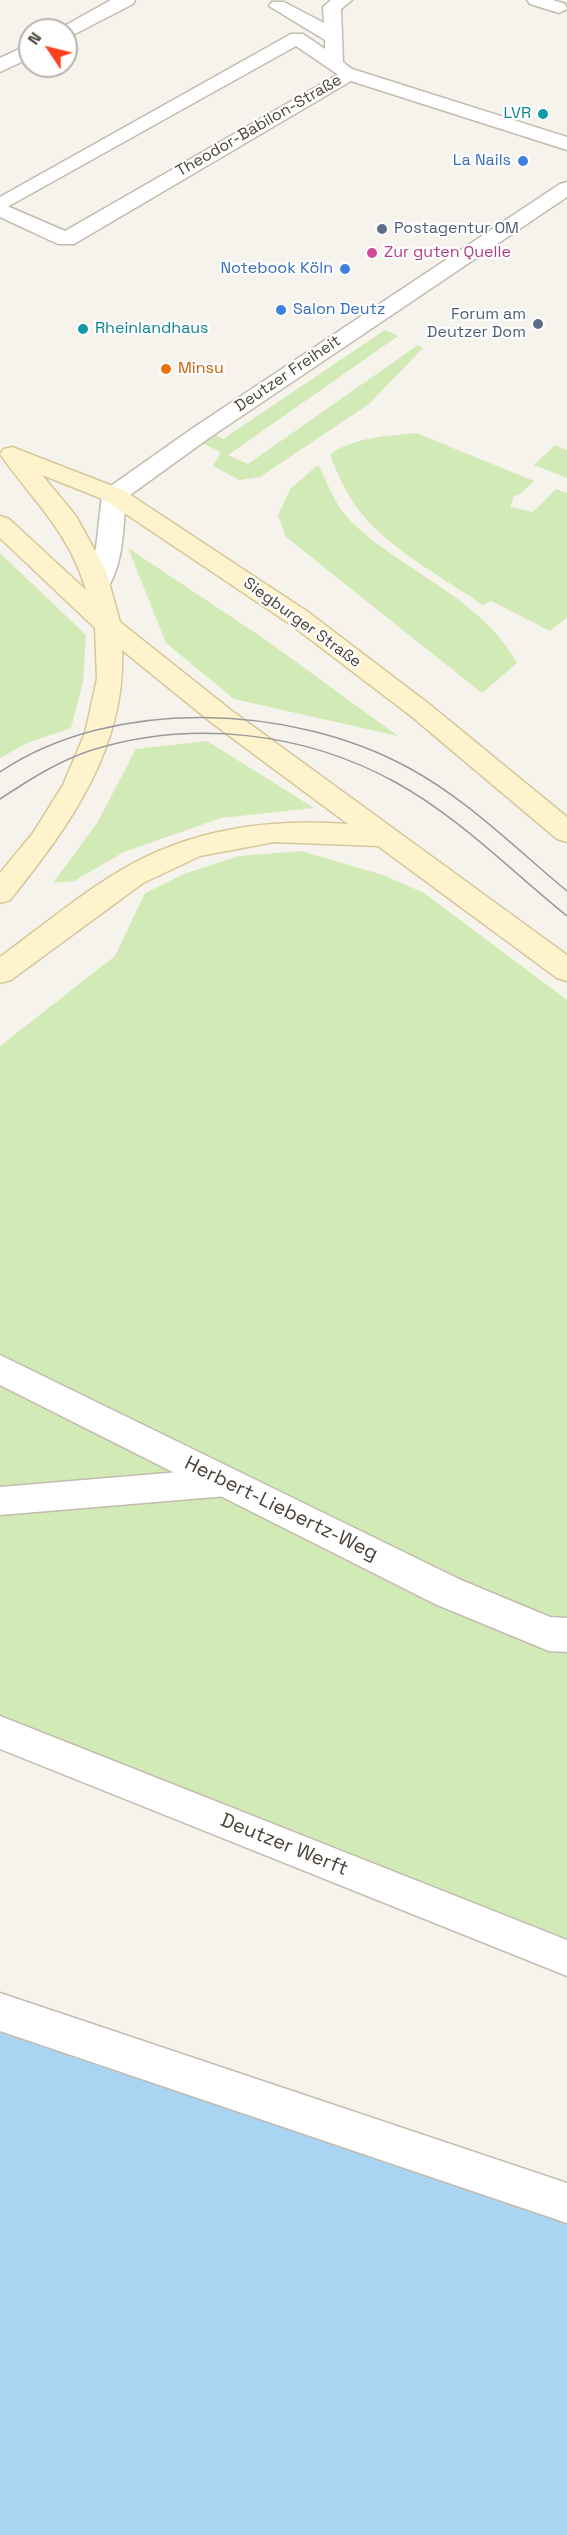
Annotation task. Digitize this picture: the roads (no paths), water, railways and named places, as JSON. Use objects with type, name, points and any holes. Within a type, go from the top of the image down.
[{"type":"main road","name":"Siegburger Straße","points":[[6,450],[114,495],[299,618],[420,710],[567,832]]},
{"type":"main road","points":[[0,893],[59,818],[93,750],[109,691],[110,627],[99,581],[72,530],[42,485],[6,450]]},
{"type":"main road","points":[[0,524],[110,627],[222,717],[381,836],[567,970]]},
{"type":"main road","points":[[0,972],[133,876],[194,847],[274,832],[329,832],[381,836]]},
{"type":"street","points":[[78,25],[126,0]]},
{"type":"street","points":[[0,66],[18,56]]},
{"type":"street","name":"Theodor-Babilon-Straße","points":[[0,207],[66,239],[342,69],[567,144]]},
{"type":"street","name":"Deutzer Freiheit","points":[[114,495],[192,439],[567,188]]},
{"type":"street","points":[[99,581],[109,548],[114,495]]},
{"type":"street","name":"Herbert-Liebertz-Weg","points":[[0,1369],[448,1592],[549,1634],[567,1635]]},
{"type":"lane","points":[[342,69],[334,38],[332,7],[343,0]]},
{"type":"lane","points":[[536,0],[559,8]]},
{"type":"lane","points":[[278,6],[308,20],[334,38]]},
{"type":"lane","points":[[0,207],[297,38],[342,69]]},
{"type":"lane","points":[[0,1501],[227,1482]]},
{"type":"lane","name":"Deutzer Werft","points":[[0,1731],[567,1958]]},
{"type":"lane","points":[[0,2012],[567,2203]]},
{"type":"water","points":[[0,2012],[567,2203],[567,2535],[0,2535]]},
{"type":"tram line","points":[[0,772],[45,747],[95,730],[148,720],[203,718],[258,721],[312,731],[363,747],[431,781],[491,826],[567,891]]},
{"type":"tram line","points":[[0,799],[67,760],[92,750],[130,740],[208,733],[286,742],[360,765],[418,796],[463,828],[567,916]]},
{"type":"place","name":"LVR","points":[[543,114]]},
{"type":"place","name":"La Nails","points":[[523,161]]},
{"type":"place","name":"Postagentur OM","points":[[382,229]]},
{"type":"place","name":"Zur guten Quelle","points":[[372,253]]},
{"type":"place","name":"Notebook Köln","points":[[345,269]]},
{"type":"place","name":"Salon Deutz","points":[[281,310]]},
{"type":"place","name":"Forum am Deutzer Dom","points":[[538,324]]},
{"type":"place","name":"Rheinlandhaus","points":[[83,329]]},
{"type":"place","name":"Minsu","points":[[166,369]]}]
